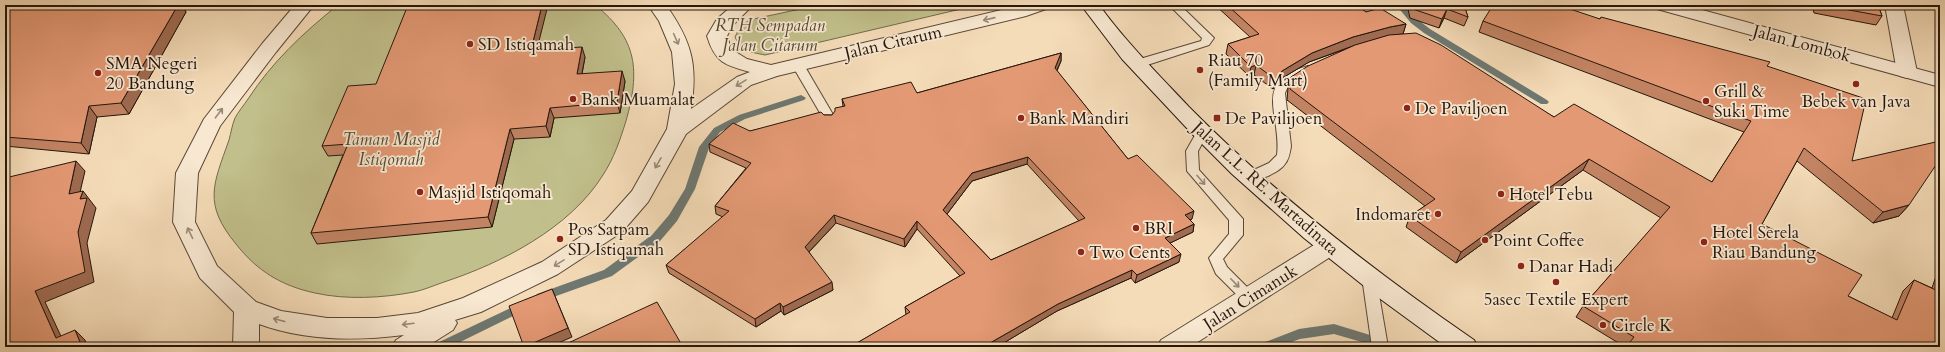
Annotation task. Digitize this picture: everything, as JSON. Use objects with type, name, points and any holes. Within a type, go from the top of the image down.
[{"type":"street","points":[[405,347],[472,305],[550,268],[614,226],[640,196],[678,129],[685,84],[682,52],[668,21],[656,5]]},
{"type":"street","points":[[741,5],[724,23],[718,36],[722,52],[740,63],[771,71]]},
{"type":"street","name":"Jalan Citarum","points":[[678,129],[744,81],[771,71],[1012,14],[1040,5]]},
{"type":"street","name":"Jalan L.L. RE. Martadinata","points":[[1090,5],[1105,27],[1137,64],[1202,133],[1250,178],[1369,277],[1423,318],[1465,347]]},
{"type":"street","name":"Jalan Lombok","points":[[1663,5],[1940,81]]},
{"type":"street","points":[[1894,5],[1908,72]]},
{"type":"street","points":[[300,10],[211,124],[187,173],[184,222],[208,272],[247,309],[280,321],[327,328],[377,328],[418,323],[472,305]]},
{"type":"street","name":"Jalan Cimanuk","points":[[1170,347],[1330,246]]},
{"type":"street","points":[[246,347],[247,309]]},
{"type":"lane","points":[[1137,64],[1205,43],[1208,38],[1174,5]]},
{"type":"lane","points":[[798,65],[829,118]]},
{"type":"lane","points":[[1250,178],[1280,162],[1285,152],[1278,94],[1282,85],[1292,76],[1320,65]]},
{"type":"lane","points":[[1202,133],[1192,152],[1193,171],[1236,219],[1236,235],[1216,258],[1221,270],[1249,298]]},
{"type":"lane","points":[[1369,277],[1376,330],[1380,347]]},
{"type":"green space","name":"Taman Masjid Istiqomah","points":[[338,5],[595,5],[620,30],[632,57],[634,71],[633,87],[626,121],[614,155],[607,169],[589,194],[572,211],[533,241],[489,265],[422,290],[377,297],[339,297],[303,290],[281,282],[271,276],[244,254],[226,230],[215,205],[215,182],[236,116],[257,85],[300,37]]},
{"type":"green space","name":"RTH Sempadan Jalan Citarum","points":[[819,5],[978,5],[765,55],[750,52],[737,42],[735,37],[739,29],[749,20]]},
{"type":"building","name":"SMA Negeri 20 Bandung","points":[[5,5],[178,5],[121,103],[89,106],[81,143],[5,137]]},
{"type":"building","points":[[408,5],[542,5],[531,50],[582,47],[577,74],[622,71],[617,102],[550,108],[546,126],[510,129],[488,217],[311,233],[348,144],[322,146],[348,86],[376,84]]},
{"type":"building","points":[[1227,5],[1357,5],[1366,12],[1380,8],[1406,24],[1353,37],[1312,53],[1282,71],[1276,80],[1256,65],[1251,67],[1228,44],[1259,34]]},
{"type":"building","points":[[1412,5],[1464,5],[1468,17],[1447,9],[1442,19],[1413,9]]},
{"type":"building","points":[[1493,5],[1558,5],[1600,19],[1601,17],[1770,62],[1767,66],[1866,99],[1852,161],[1940,141],[1940,159],[1909,205],[1883,212],[1804,148],[1762,224],[1862,275],[1848,296],[1897,320],[1914,280],[1938,291],[1940,286],[1940,347],[1626,347],[1634,337],[1583,306],[1670,207],[1589,159],[1461,252],[1410,216],[1435,199],[1290,89],[1291,77],[1308,66],[1355,45],[1389,35],[1416,33],[1441,45],[1554,117],[1574,104],[1712,182],[1751,121],[1483,21]]},
{"type":"building","points":[[1822,5],[1878,5],[1882,16]]},
{"type":"building","points":[[1061,53],[1055,68],[1128,159],[1137,155],[1194,211],[1185,215],[1194,224],[1165,238],[1181,254],[1137,275],[1132,270],[1058,304],[983,347],[850,347],[910,312],[905,307],[965,273],[917,221],[904,239],[834,215],[805,247],[832,282],[783,307],[780,303],[755,319],[666,265],[729,211],[715,206],[751,163],[709,144],[733,123],[750,131],[821,112],[824,115],[832,115],[835,108],[845,106],[842,99],[911,82],[917,93]],"holes":[[[1028,157],[1085,218],[991,260],[943,210],[972,173]]]},
{"type":"building","points":[[76,161],[69,194],[83,191],[80,199],[87,198],[78,232],[85,272],[35,291],[56,338],[75,330],[82,347],[5,347],[5,178]]},
{"type":"building","points":[[552,289],[568,328],[524,347],[509,306]]},
{"type":"building","points":[[657,302],[683,347],[568,347],[566,344]]},
{"type":"waterway","points":[[1400,5],[1414,21],[1427,31],[1544,102]]},
{"type":"waterway","points":[[541,297],[608,273],[656,238],[673,218],[690,189],[704,147],[717,130],[742,117],[801,98]]},
{"type":"waterway","points":[[439,347],[523,306]]},
{"type":"waterway","points":[[1264,347],[1299,334],[1334,329],[1379,342]]},
{"type":"place","name":"SD Istiqamah","points":[[470,44]]},
{"type":"place","name":"Riau 70 (Family Mart)","points":[[1200,70]]},
{"type":"place","name":"SMA Negeri 20 Bandung","points":[[98,73]]},
{"type":"place","name":"Bebek van Java","points":[[1856,84]]},
{"type":"place","name":"Bank Muamalat","points":[[573,99]]},
{"type":"place","name":"Grill & Suki Time","points":[[1706,101]]},
{"type":"place","name":"De Paviljoen","points":[[1407,108]]},
{"type":"place","name":"Bank Mandiri","points":[[1021,118]]},
{"type":"place","name":"De Pavilijoen","points":[[1217,118]]},
{"type":"place","name":"Masjid Istiqomah","points":[[420,192]]},
{"type":"place","name":"Hotel Tebu","points":[[1501,194]]},
{"type":"place","name":"Indomaret","points":[[1438,214]]},
{"type":"place","name":"BRI","points":[[1136,228]]},
{"type":"place","name":"Pos Satpam SD Istiqamah","points":[[560,239]]},
{"type":"place","name":"Point Coffee","points":[[1485,240]]},
{"type":"place","name":"Hotel Serela Riau Bandung","points":[[1704,242]]},
{"type":"place","name":"Two Cents","points":[[1081,252]]},
{"type":"place","name":"Danar Hadi","points":[[1521,266]]},
{"type":"place","name":"5asec Textile Expert","points":[[1556,282]]},
{"type":"place","name":"Circle K","points":[[1603,325]]}]
